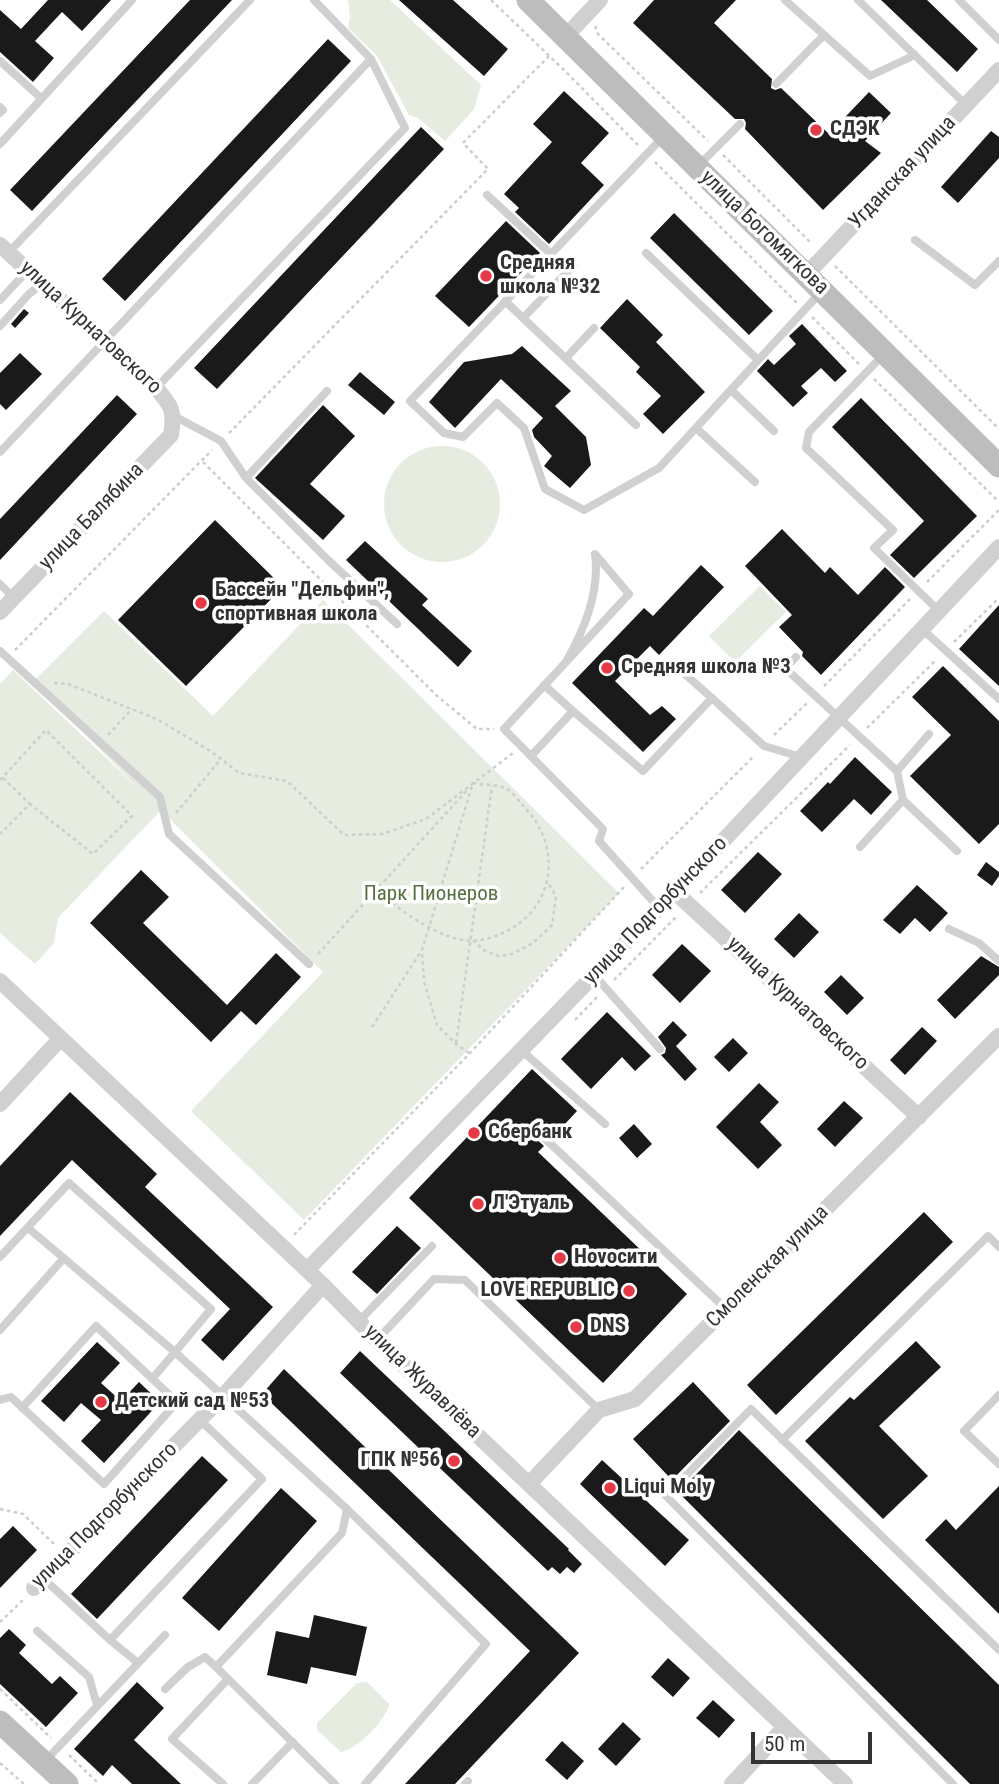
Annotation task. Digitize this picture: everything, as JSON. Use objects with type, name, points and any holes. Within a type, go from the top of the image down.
[{"type":"main road","name":"улица Богомягкова","points":[[528,0],[999,466]]},
{"type":"main road","points":[[0,1722],[51,1754],[67,1784]]},
{"type":"street","points":[[566,36],[600,0]]},
{"type":"street","name":"Угданская улица","points":[[814,282],[824,256],[999,70]]},
{"type":"street","name":"улица Курнатовского","points":[[4,249],[156,388],[168,401],[174,416]]},
{"type":"street","name":"улица Балябина","points":[[0,612],[171,435],[174,416]]},
{"type":"street","name":"улица Подгорбунского","points":[[307,1270],[675,892],[999,547]]},
{"type":"street","name":"улица Курнатовского","points":[[675,892],[919,1117]]},
{"type":"street","name":"улица Журавлёва","points":[[0,981],[323,1285],[377,1340],[845,1784]]},
{"type":"street","name":"Смоленская улица","points":[[528,1484],[600,1410],[635,1399],[999,1036]]},
{"type":"street","points":[[0,1104],[61,1039]]},
{"type":"street","name":"улица Подгорбунского","points":[[39,1584],[223,1396],[323,1285]]},
{"type":"street","points":[[732,1784],[785,1727]]},
{"type":"lane","points":[[0,144],[132,0]]},
{"type":"lane","points":[[4,249],[250,0]]},
{"type":"lane","points":[[156,388],[405,128],[371,59],[314,0]]},
{"type":"lane","points":[[785,0],[870,76],[915,55]]},
{"type":"lane","points":[[858,0],[966,105]]},
{"type":"lane","points":[[959,0],[999,40]]},
{"type":"lane","points":[[776,84],[824,35]]},
{"type":"lane","points":[[0,452],[371,59]]},
{"type":"lane","points":[[0,61],[41,98]]},
{"type":"lane","points":[[0,107],[3,110],[0,113]]},
{"type":"lane","points":[[696,167],[740,124]]},
{"type":"lane","points":[[665,135],[410,401],[444,433],[463,437],[497,403],[523,428],[545,489],[584,510],[659,468],[804,310],[814,282]]},
{"type":"lane","points":[[487,195],[551,254]]},
{"type":"lane","points":[[915,240],[975,285],[999,261]]},
{"type":"lane","points":[[646,253],[758,360]]},
{"type":"lane","points":[[523,318],[573,265]]},
{"type":"lane","points":[[0,300],[28,270]]},
{"type":"lane","points":[[0,326],[29,294],[43,283]]},
{"type":"lane","points":[[505,302],[636,425]]},
{"type":"lane","points":[[566,358],[594,328]]},
{"type":"lane","points":[[885,353],[809,432],[806,448],[893,530],[874,548],[939,611]]},
{"type":"lane","points":[[731,390],[774,431]]},
{"type":"lane","points":[[246,478],[327,391]]},
{"type":"lane","points":[[174,416],[221,442],[246,478],[397,624]]},
{"type":"lane","points":[[696,428],[755,482]]},
{"type":"lane","points":[[567,660],[583,628],[594,584],[595,554],[629,594],[504,729],[603,829],[599,842],[659,908]]},
{"type":"lane","points":[[0,584],[14,598]]},
{"type":"lane","points":[[922,629],[999,699]]},
{"type":"lane","points":[[3,654],[160,797],[169,834],[309,964]]},
{"type":"lane","points":[[796,657],[785,668],[897,771],[903,800],[957,851]]},
{"type":"lane","points":[[679,668],[764,746],[802,757]]},
{"type":"lane","points":[[544,685],[643,771],[712,698]]},
{"type":"lane","points":[[531,756],[573,711]]},
{"type":"lane","points":[[897,771],[929,734]]},
{"type":"lane","points":[[860,846],[903,800]]},
{"type":"lane","points":[[949,929],[979,943],[999,961]]},
{"type":"lane","points":[[594,975],[660,1049]]},
{"type":"lane","points":[[521,1050],[605,1124]]},
{"type":"lane","points":[[537,1131],[727,1309]]},
{"type":"lane","points":[[0,1257],[69,1183],[211,1309],[152,1378]]},
{"type":"lane","points":[[27,1228],[175,1352],[347,1509],[486,1644],[365,1784]]},
{"type":"lane","points":[[782,1440],[988,1236],[999,1247]]},
{"type":"lane","points":[[359,1321],[432,1246]]},
{"type":"lane","points":[[0,1330],[64,1258]]},
{"type":"lane","points":[[377,1340],[434,1279],[465,1280],[600,1410]]},
{"type":"lane","points":[[0,1400],[11,1397],[22,1408],[104,1484],[177,1402],[96,1326],[22,1408]]},
{"type":"lane","points":[[999,1395],[964,1431],[999,1464]]},
{"type":"lane","points":[[953,1784],[666,1496],[751,1409],[999,1650]]},
{"type":"lane","points":[[110,1640],[262,1479],[200,1420]]},
{"type":"lane","points":[[216,1667],[342,1533],[347,1509]]},
{"type":"lane","points":[[39,1584],[138,1663]]},
{"type":"lane","points":[[37,1631],[89,1678],[97,1705]]},
{"type":"lane","points":[[51,1754],[165,1635]]},
{"type":"lane","points":[[165,1689],[188,1667],[205,1657],[335,1784]]},
{"type":"lane","points":[[223,1784],[172,1739],[228,1679]]},
{"type":"lane","points":[[252,1784],[293,1742]]},
{"type":"path","points":[[491,0],[999,502]]},
{"type":"path","points":[[594,23],[598,34],[999,429]]},
{"type":"path","points":[[3,654],[221,442],[488,169],[463,142],[550,56]]},
{"type":"path","points":[[202,461],[436,695],[477,729],[504,729]]},
{"type":"path","points":[[570,1024],[999,598]]},
{"type":"path","points":[[33,682],[68,684],[157,719],[239,773],[287,781],[344,835],[382,834],[426,819],[522,746]]},
{"type":"path","points":[[100,743],[132,709]]},
{"type":"path","points":[[46,730],[132,816],[93,854],[1,779],[46,730]]},
{"type":"path","points":[[166,824],[221,759]]},
{"type":"path","points":[[376,890],[401,911],[437,932],[461,940],[488,940],[519,925],[543,897],[550,867],[545,837],[531,813],[506,788],[473,783]]},
{"type":"path","points":[[309,964],[473,783]]},
{"type":"path","points":[[372,1027],[422,950],[473,783]]},
{"type":"path","points":[[456,1044],[492,786]]},
{"type":"path","points":[[1,832],[30,803]]},
{"type":"path","points":[[472,940],[485,951],[499,956],[512,954],[533,943],[552,925],[556,896],[547,881]]},
{"type":"path","points":[[422,950],[424,982],[437,1026],[470,1053]]},
{"type":"path","points":[[0,1508],[23,1514],[67,1556]]},
{"type":"path","name":"улица Подгорбунского","points":[[0,1622],[39,1584]]},
{"type":"path","points":[[0,1689],[51,1754],[99,1784]]},
{"type":"path","points":[[0,1763],[24,1784]]},
{"type":"green space","points":[[348,0],[390,0],[481,85],[474,109],[445,141],[418,118],[409,115],[377,56],[348,28]]},
{"type":"green space","points":[[442,446],[464,451],[483,463],[495,482],[500,504],[495,526],[483,545],[464,557],[442,562],[420,557],[401,545],[389,526],[384,504],[389,482],[401,463],[420,451]]},
{"type":"green space","points":[[760,586],[786,612],[735,662],[709,636]]},
{"type":"green space","name":"Парк Пионеров","points":[[323,600],[619,893],[304,1220],[191,1111],[323,972],[161,810],[58,918],[54,943],[35,964],[0,933],[0,684],[13,670],[142,792],[33,682],[104,611],[213,716]]},
{"type":"green space","points":[[367,1682],[389,1704],[387,1710],[363,1740],[341,1752],[317,1730],[317,1723],[357,1683]]},
{"type":"building","points":[[48,0],[111,0],[82,31],[62,12],[35,41],[54,58],[33,82],[0,52],[0,10],[21,29]]},
{"type":"building","points":[[190,0],[232,0],[32,211],[10,190]]},
{"type":"building","points":[[399,0],[453,0],[508,49],[484,76]]},
{"type":"building","points":[[654,0],[736,0],[714,23],[772,79],[771,88],[781,88],[829,134],[869,92],[891,113],[865,141],[881,153],[823,210],[745,129],[744,119],[735,119],[633,23]]},
{"type":"building","points":[[881,0],[927,0],[978,49],[957,72]]},
{"type":"building","points":[[328,39],[351,61],[125,301],[102,279]]},
{"type":"building","points":[[564,91],[609,133],[581,163],[604,185],[549,244],[515,212],[519,208],[504,194],[552,142],[533,124]]},
{"type":"building","points":[[421,127],[444,149],[217,389],[194,368]]},
{"type":"building","points":[[991,131],[999,137],[999,158],[958,203],[941,187]]},
{"type":"building","points":[[674,213],[773,311],[749,335],[650,238]]},
{"type":"building","name":"Средняя школа №32","points":[[506,221],[540,253],[469,327],[435,296]]},
{"type":"building","points":[[627,299],[663,335],[656,342],[705,392],[663,434],[643,414],[661,396],[636,372],[640,367],[600,328]]},
{"type":"building","points":[[24,309],[29,313],[15,328],[11,324]]},
{"type":"building","points":[[802,324],[847,371],[835,382],[821,368],[801,386],[808,393],[793,407],[757,371],[768,359],[774,365],[796,344],[789,336]]},
{"type":"building","points":[[522,346],[571,391],[555,406],[586,437],[591,465],[570,488],[544,466],[552,456],[534,437],[532,430],[543,418],[501,379],[455,428],[429,402],[464,362],[512,354]]},
{"type":"building","points":[[20,353],[42,374],[6,410],[0,404],[0,373]]},
{"type":"building","points":[[360,372],[395,402],[384,415],[348,385]]},
{"type":"building","points":[[117,395],[137,414],[0,560],[0,519]]},
{"type":"building","points":[[861,398],[977,516],[914,578],[890,555],[924,521],[832,427]]},
{"type":"building","points":[[323,405],[355,436],[310,484],[345,516],[323,540],[255,478]]},
{"type":"building","name":"Бассейн \"Дельфин\", спортивная школа","points":[[215,520],[283,587],[186,686],[118,620]]},
{"type":"building","points":[[782,529],[825,573],[830,567],[858,595],[885,567],[905,587],[821,675],[779,627],[792,615],[745,566]]},
{"type":"building","points":[[365,541],[428,599],[422,605],[472,651],[458,667],[346,560]]},
{"type":"building","name":"Средняя школа №3","points":[[701,565],[724,587],[659,655],[650,646],[615,681],[650,715],[662,706],[676,719],[643,752],[572,683],[644,608],[653,616]]},
{"type":"building","points":[[999,605],[999,686],[959,649]]},
{"type":"building","points":[[943,666],[999,721],[999,824],[979,844],[910,776],[951,735],[912,697]]},
{"type":"building","points":[[855,757],[892,792],[871,815],[854,799],[822,832],[800,811]]},
{"type":"building","points":[[758,852],[782,874],[745,913],[721,890]]},
{"type":"building","points":[[986,862],[999,872],[992,886],[977,875]]},
{"type":"building","points":[[141,870],[169,897],[143,923],[227,1005],[276,953],[301,977],[256,1025],[241,1011],[211,1042],[90,923]]},
{"type":"building","points":[[917,885],[948,913],[930,932],[915,918],[900,934],[883,920]]},
{"type":"building","points":[[799,913],[819,932],[794,958],[774,939]]},
{"type":"building","points":[[682,944],[711,971],[680,1003],[652,975]]},
{"type":"building","points":[[981,956],[999,967],[999,975],[955,1019],[937,1000]]},
{"type":"building","points":[[841,975],[864,998],[847,1015],[824,992]]},
{"type":"building","points":[[607,1012],[651,1056],[635,1071],[622,1057],[591,1089],[561,1059]]},
{"type":"building","points":[[673,1021],[687,1035],[676,1046],[697,1069],[685,1081],[661,1055],[666,1048],[658,1037]]},
{"type":"building","points":[[922,1027],[937,1041],[905,1075],[890,1060]]},
{"type":"building","points":[[733,1038],[748,1053],[729,1072],[714,1057]]},
{"type":"building","name":"Ноvосити","points":[[532,1069],[577,1111],[553,1137],[539,1125],[532,1127],[532,1135],[544,1146],[538,1152],[687,1294],[603,1383],[409,1198]]},
{"type":"building","points":[[759,1083],[779,1102],[760,1122],[782,1145],[758,1169],[716,1127]]},
{"type":"building","points":[[70,1092],[157,1174],[145,1187],[273,1307],[223,1361],[201,1340],[230,1309],[72,1160],[0,1236],[0,1166]]},
{"type":"building","points":[[844,1101],[863,1118],[835,1147],[817,1129]]},
{"type":"building","points":[[634,1124],[652,1144],[637,1158],[619,1138]]},
{"type":"building","points":[[924,1212],[953,1242],[776,1415],[747,1385]]},
{"type":"building","points":[[397,1226],[421,1248],[377,1294],[352,1272]]},
{"type":"building","points":[[916,1341],[941,1367],[879,1426],[928,1476],[883,1519],[805,1441],[850,1397],[854,1400]]},
{"type":"building","name":"Детский сад №53","points":[[97,1342],[120,1363],[101,1383],[121,1401],[139,1382],[160,1402],[104,1463],[81,1441],[101,1420],[81,1403],[64,1422],[41,1401]]},
{"type":"building","name":"ГПК №56","points":[[360,1351],[569,1549],[582,1564],[574,1573],[567,1567],[560,1574],[552,1567],[548,1571],[340,1373]]},
{"type":"building","points":[[284,1369],[579,1653],[455,1784],[405,1784],[530,1651],[262,1394]]},
{"type":"building","points":[[693,1382],[730,1421],[672,1480],[633,1439]]},
{"type":"building","points":[[739,1430],[999,1685],[999,1784],[970,1784],[680,1494]]},
{"type":"building","points":[[202,1456],[228,1480],[97,1619],[71,1594]]},
{"type":"building","points":[[602,1460],[689,1540],[665,1566],[580,1484]]},
{"type":"building","points":[[999,1486],[999,1614],[925,1540],[946,1519],[956,1530]]},
{"type":"building","points":[[281,1488],[317,1521],[219,1631],[182,1598]]},
{"type":"building","points":[[13,1526],[37,1550],[0,1588],[0,1539]]},
{"type":"building","points":[[314,1615],[367,1627],[356,1676],[311,1667],[307,1684],[267,1675],[276,1631],[309,1638]]},
{"type":"building","points":[[9,1629],[26,1645],[19,1653],[52,1684],[60,1676],[78,1693],[46,1727],[0,1684],[0,1638]]},
{"type":"building","points":[[668,1658],[690,1678],[673,1697],[651,1677]]},
{"type":"building","points":[[137,1682],[164,1708],[134,1740],[181,1784],[132,1784],[112,1765],[103,1776],[74,1749]]},
{"type":"building","points":[[713,1700],[735,1720],[719,1738],[696,1718]]},
{"type":"building","points":[[623,1722],[641,1739],[616,1766],[598,1749]]},
{"type":"building","points":[[562,1741],[584,1761],[567,1780],[545,1760]]},
{"type":"place","name":"СДЭК","points":[[816,130]]},
{"type":"place","name":"Средняя школа №32","points":[[486,276]]},
{"type":"place","name":"Бассейн \"Дельфин\", спортивная школа","points":[[201,603]]},
{"type":"place","name":"Средняя школа №3","points":[[607,668]]},
{"type":"place","name":"Сбербанк","points":[[474,1133]]},
{"type":"place","name":"Л'Этуаль","points":[[478,1204]]},
{"type":"place","name":"Ноvосити","points":[[560,1258]]},
{"type":"place","name":"LOVE REPUBLIC","points":[[629,1291]]},
{"type":"place","name":"DNS","points":[[576,1327]]},
{"type":"place","name":"Детский сад №53","points":[[101,1402]]},
{"type":"place","name":"ГПК №56","points":[[454,1461]]},
{"type":"place","name":"Liqui Moly","points":[[610,1488]]}]
